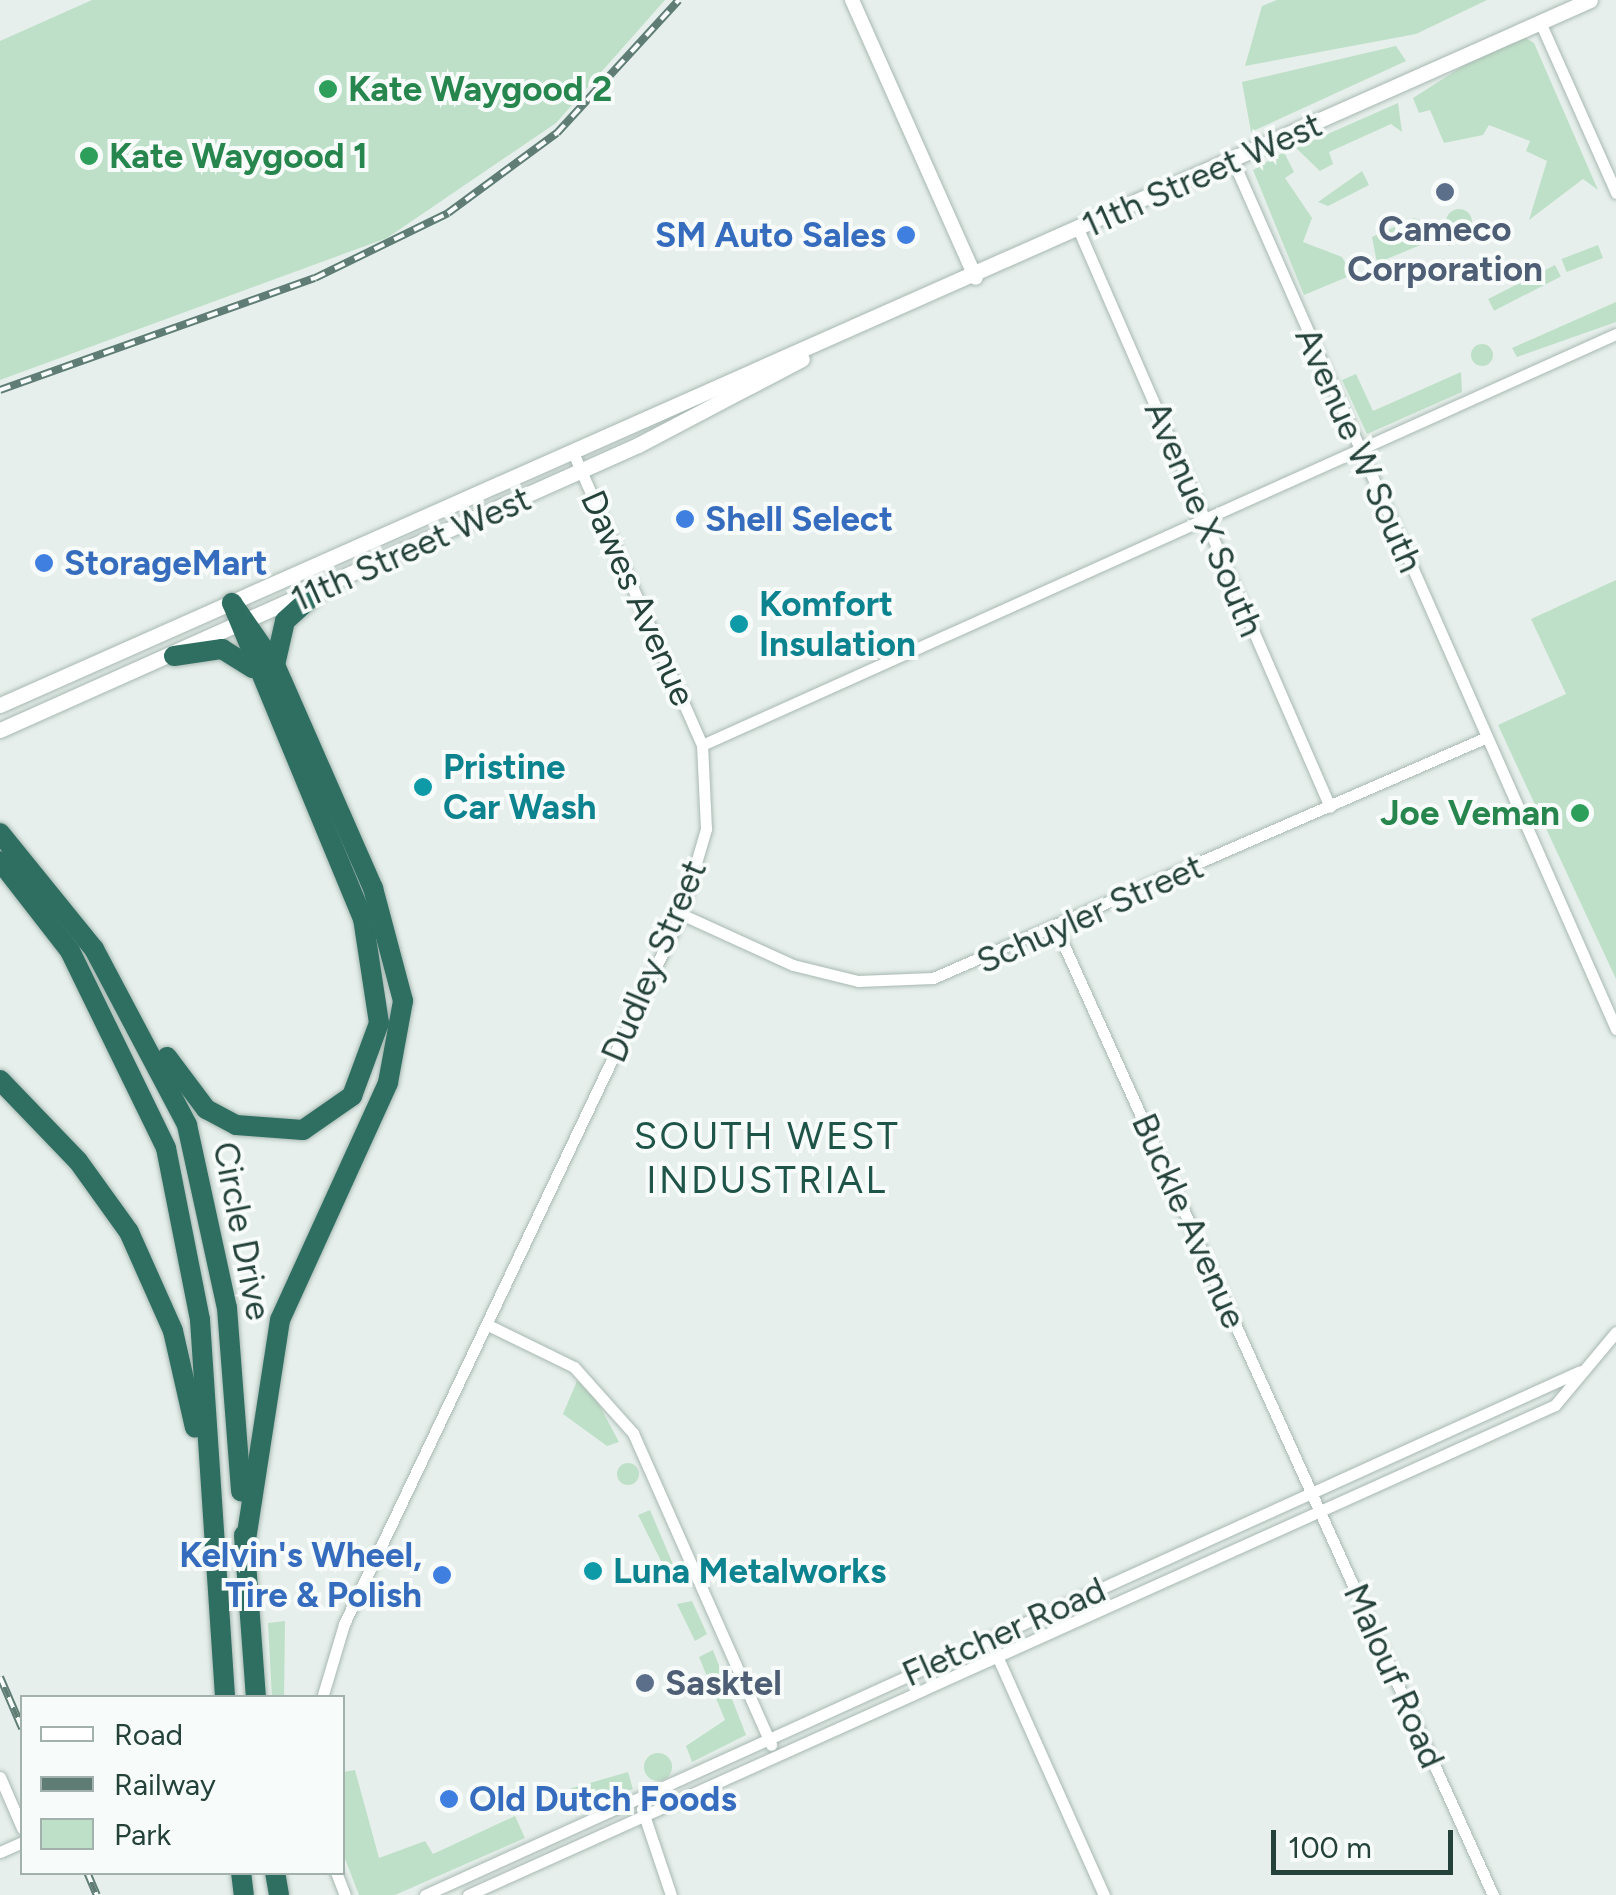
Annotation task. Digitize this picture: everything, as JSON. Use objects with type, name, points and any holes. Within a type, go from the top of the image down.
[{"type":"highway","points":[[275,665],[285,620],[320,589]]},
{"type":"highway","points":[[232,603],[275,665],[373,888],[402,1001],[388,1083],[280,1320],[245,1547]]},
{"type":"highway","points":[[114,982],[185,1084],[236,1125],[283,1133],[322,1122],[368,1067],[380,1001],[373,951],[253,670],[244,624]]},
{"type":"highway","points":[[174,656],[222,650],[253,670]]},
{"type":"highway","name":"Circle Drive","points":[[0,833],[114,982],[186,1125],[206,1190],[233,1352],[256,1695]]},
{"type":"highway","name":"Circle Drive","points":[[0,861],[70,951],[166,1148],[200,1320],[206,1470],[225,1695]]},
{"type":"highway","points":[[0,1080],[106,1194],[152,1274],[206,1470]]},
{"type":"main road","name":"11th Street West","points":[[0,706],[574,452],[814,351],[1590,0]]},
{"type":"main road","name":"11th Street West","points":[[0,730],[582,472],[814,351]]},
{"type":"street","points":[[852,0],[976,278]]},
{"type":"street","points":[[1540,22],[1616,193]]},
{"type":"street","name":"Avenue W South","points":[[1233,161],[1487,737]]},
{"type":"street","name":"Avenue X South","points":[[1079,231],[1330,807]]},
{"type":"street","points":[[702,745],[1616,334]]},
{"type":"street","name":"Dawes Avenue","points":[[574,452],[702,745]]},
{"type":"street","points":[[1487,737],[1616,1029]]},
{"type":"street","name":"Schuyler Street","points":[[682,914],[793,965],[858,981],[932,978],[1057,930],[1487,737]]},
{"type":"street","name":"Dudley Street","points":[[323,1695],[344,1624],[682,914],[706,830],[702,745]]},
{"type":"street","name":"Buckle Avenue","points":[[1057,930],[1320,1512]]},
{"type":"street","points":[[488,1325],[574,1367],[633,1433],[776,1754]]},
{"type":"street","name":"Fletcher Road","points":[[468,1895],[1554,1404],[1616,1332]]},
{"type":"street","name":"Fletcher Road","points":[[425,1895],[1584,1370]]},
{"type":"street","name":"Malouf Road","points":[[1320,1512],[1493,1895]]},
{"type":"street","points":[[989,1638],[1104,1895]]},
{"type":"street","points":[[0,1777],[20,1823]]},
{"type":"street","points":[[637,1798],[672,1895]]},
{"type":"green space","points":[[92,0],[665,0],[556,123],[387,238],[0,380],[0,41]]},
{"type":"green space","points":[[1277,0],[1487,0],[1416,34],[1245,66],[1262,6]]},
{"type":"green space","points":[[1516,32],[1534,43],[1598,190],[1583,179],[1529,220],[1547,161],[1526,151],[1530,141],[1489,125],[1483,135],[1444,143],[1430,110],[1419,113],[1413,98]]},
{"type":"green space","points":[[1396,46],[1406,61],[1251,132],[1242,82]]},
{"type":"green space","points":[[1398,103],[1402,132],[1391,124],[1329,152],[1333,164],[1320,171],[1296,148]]},
{"type":"green space","points":[[1284,152],[1294,172],[1285,178],[1312,218],[1303,242],[1342,257],[1352,275],[1304,295],[1253,170]]},
{"type":"green space","points":[[1362,171],[1369,185],[1328,206],[1318,202]]},
{"type":"green space","points":[[1459,209],[1468,213],[1472,222],[1468,231],[1459,235],[1450,231],[1446,222],[1450,213]]},
{"type":"green space","points":[[1414,218],[1442,228],[1450,246],[1422,234],[1423,244],[1377,263],[1372,237]]},
{"type":"green space","points":[[1598,245],[1603,258],[1567,272],[1562,259]]},
{"type":"green space","points":[[1555,265],[1561,277],[1494,311],[1488,299]]},
{"type":"green space","points":[[1616,302],[1616,322],[1517,357],[1512,348]]},
{"type":"green space","points":[[1478,344],[1486,344],[1493,355],[1486,366],[1478,366],[1471,359],[1471,351]]},
{"type":"green space","points":[[1461,372],[1462,392],[1367,434],[1342,380],[1356,374],[1373,411]]},
{"type":"green space","points":[[1616,580],[1616,979],[1498,725],[1566,694],[1531,619]]},
{"type":"green space","points":[[577,1381],[596,1399],[619,1442],[607,1446],[563,1414]]},
{"type":"green space","points":[[628,1463],[636,1466],[636,1482],[628,1485],[620,1482],[617,1474],[620,1466]]},
{"type":"green space","points":[[650,1510],[675,1569],[666,1571],[638,1515]]},
{"type":"green space","points":[[692,1601],[707,1634],[695,1641],[677,1604]]},
{"type":"green space","points":[[285,1621],[284,1695],[272,1695],[268,1623]]},
{"type":"green space","points":[[713,1650],[746,1735],[692,1762],[686,1746],[725,1720],[699,1657]]},
{"type":"green space","points":[[658,1753],[668,1757],[672,1767],[668,1777],[658,1781],[648,1777],[644,1767],[648,1757]]},
{"type":"green space","points":[[355,1770],[379,1858],[425,1841],[433,1854],[515,1816],[525,1838],[395,1895],[359,1895],[345,1859],[345,1772]]},
{"type":"green space","points":[[628,1772],[633,1789],[561,1810],[556,1793]]},
{"type":"railway","points":[[0,390],[315,278],[448,213],[557,133],[679,0]]},
{"type":"railway","points":[[0,1677],[20,1723]]},
{"type":"railway","points":[[88,1875],[97,1895]]},
{"type":"place","name":"Kate Waygood 2","points":[[328,89]]},
{"type":"place","name":"Kate Waygood 1","points":[[89,156]]},
{"type":"place","name":"Cameco Corporation","points":[[1445,192]]},
{"type":"place","name":"SM Auto Sales","points":[[906,235]]},
{"type":"place","name":"Shell Select","points":[[685,519]]},
{"type":"place","name":"StorageMart","points":[[44,563]]},
{"type":"place","name":"Komfort Insulation","points":[[739,624]]},
{"type":"place","name":"Pristine Car Wash","points":[[423,787]]},
{"type":"place","name":"Joe Veman","points":[[1580,813]]},
{"type":"place","name":"Luna Metalworks","points":[[593,1571]]},
{"type":"place","name":"Kelvin's Wheel, Tire & Polish","points":[[442,1575]]},
{"type":"place","name":"Sasktel","points":[[645,1683]]},
{"type":"place","name":"Old Dutch Foods","points":[[449,1799]]},
{"type":"district","name":"SOUTH WEST INDUSTRIAL","points":[[767,1159]]}]
